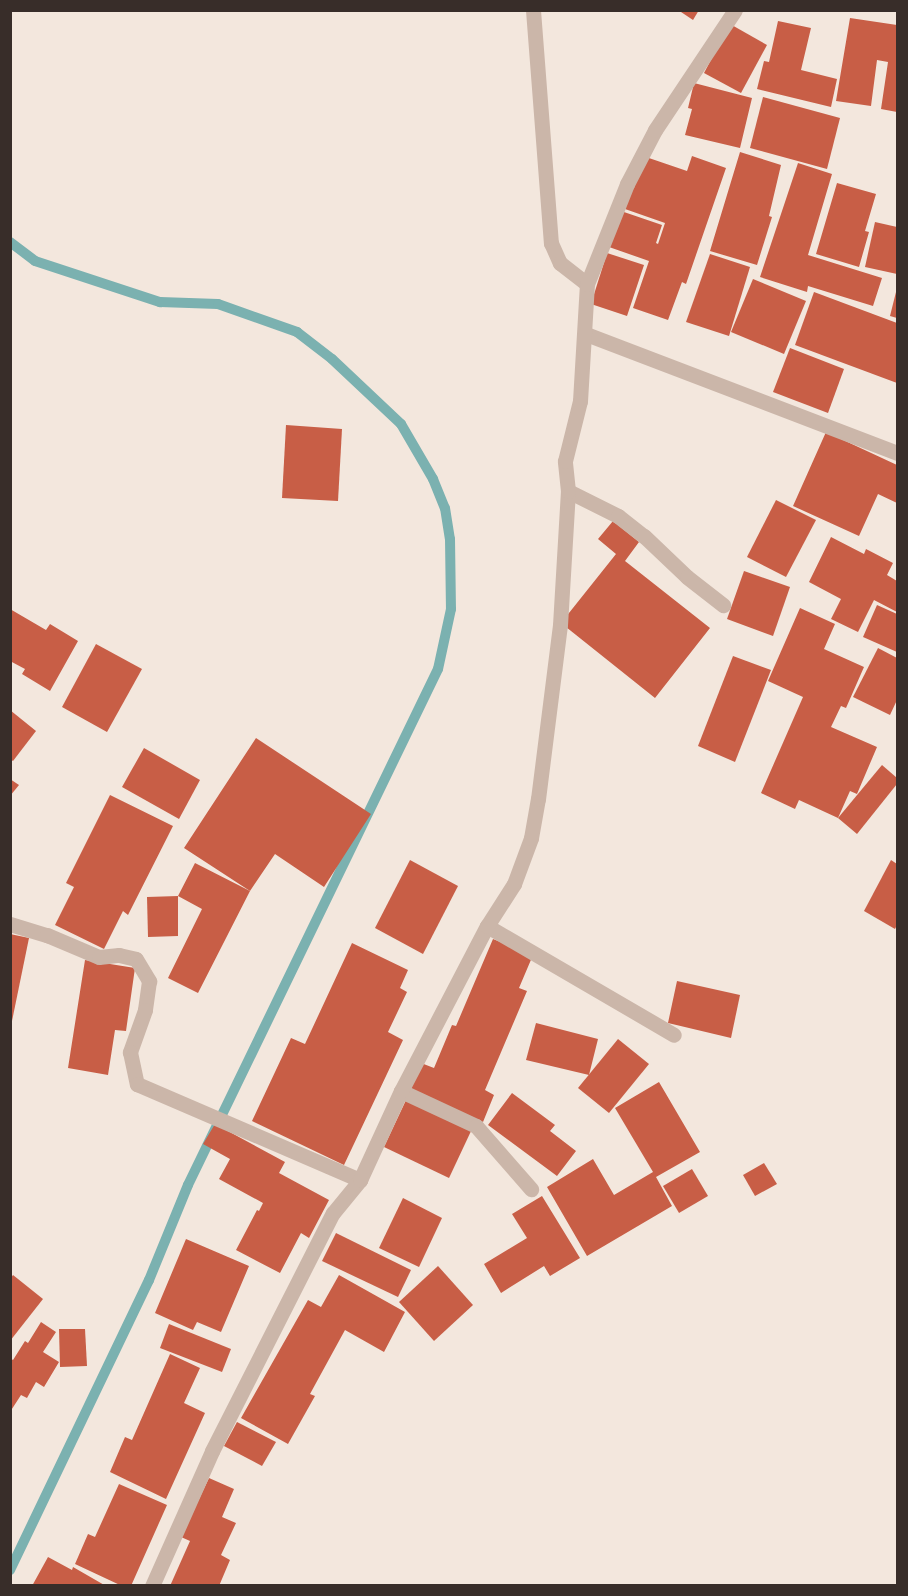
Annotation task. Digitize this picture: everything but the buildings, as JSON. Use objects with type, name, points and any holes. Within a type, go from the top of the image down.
[{"type":"street","points":[[533,10],[552,243],[560,263],[586,284]]},
{"type":"street","points":[[152,1586],[213,1451],[333,1213],[360,1180],[401,1091],[487,926],[514,884],[531,838],[560,625],[568,491],[565,461],[580,401],[586,334],[586,284],[627,184],[655,130],[735,10]]},
{"type":"street","points":[[586,334],[897,453]]},
{"type":"street","points":[[568,491],[618,516],[644,536],[687,577],[723,605]]},
{"type":"street","points":[[10,924],[47,934],[99,957],[119,954],[136,959],[149,981],[145,1010],[130,1052],[137,1084],[360,1180]]},
{"type":"street","points":[[487,926],[674,1035]]},
{"type":"street","points":[[401,1091],[476,1126],[531,1190]]},
{"type":"waterway","points":[[10,242],[35,261],[160,302],[218,304],[297,332],[332,359],[401,424],[433,479],[445,508],[450,539],[451,609],[438,669],[188,1185],[149,1280],[10,1570]]}]
